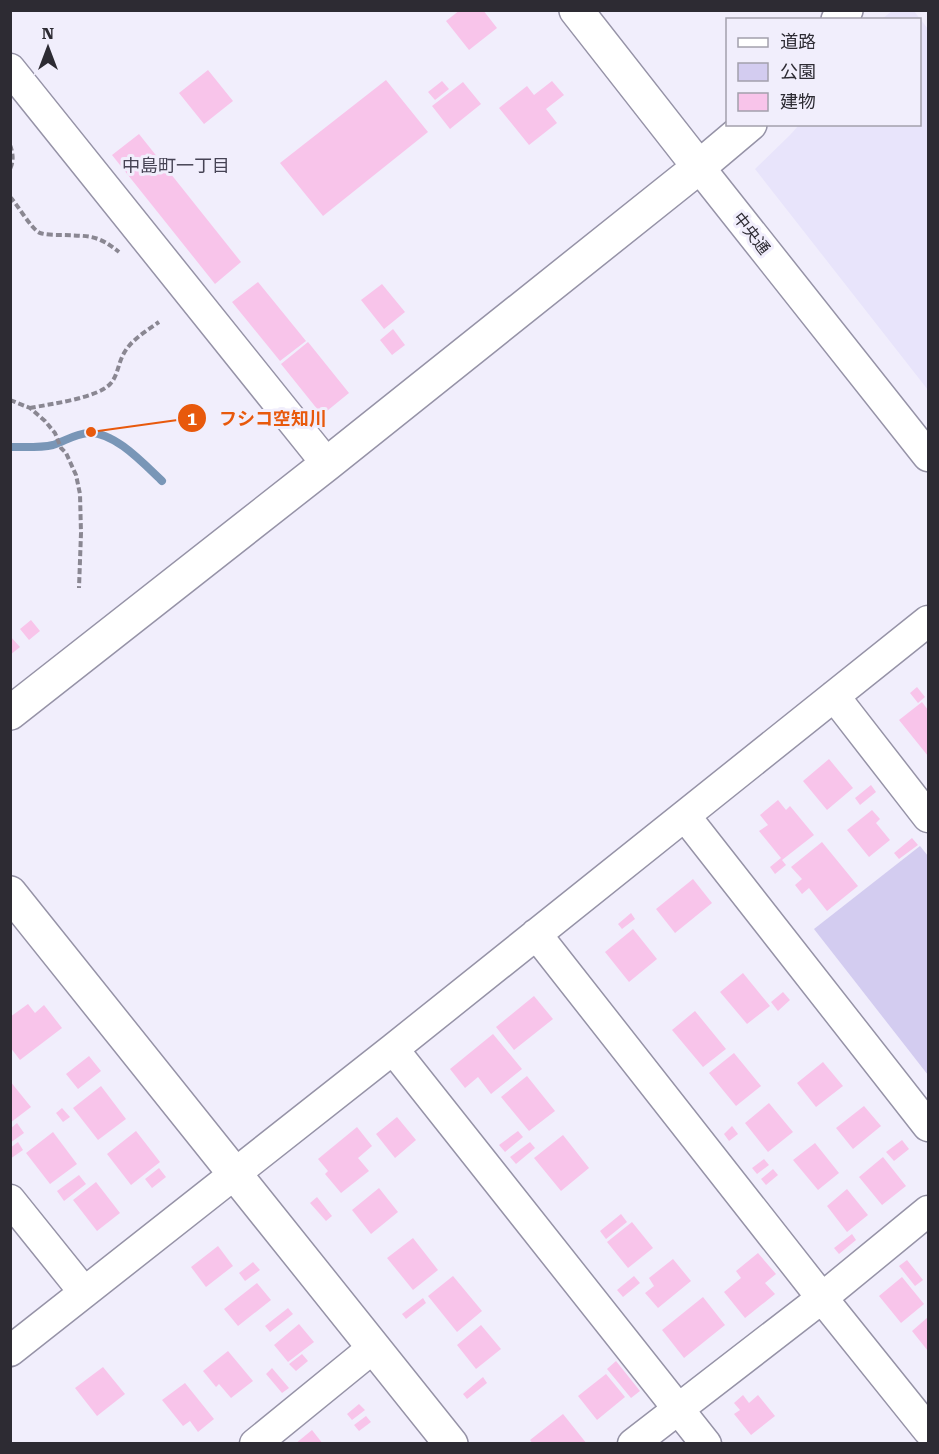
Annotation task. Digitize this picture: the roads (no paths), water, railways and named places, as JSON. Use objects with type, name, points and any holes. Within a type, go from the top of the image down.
[{"type":"street","name":"中央通","points":[[576,10],[928,456]]},
{"type":"street","points":[[10,69],[327,464]]},
{"type":"street","points":[[10,713],[327,464],[748,126]]},
{"type":"street","points":[[10,1351],[393,1049],[928,621]]},
{"type":"street","points":[[834,696],[928,817]]},
{"type":"street","points":[[685,816],[928,1126]]},
{"type":"street","points":[[10,893],[450,1443]]},
{"type":"street","points":[[536,934],[928,1430]]},
{"type":"street","points":[[393,1049],[706,1443]]},
{"type":"street","points":[[10,1200],[84,1292]]},
{"type":"street","points":[[633,1443],[822,1298],[928,1211]]},
{"type":"street","points":[[255,1443],[374,1347]]},
{"type":"waterway","points":[[10,447],[48,446],[79,435],[98,434],[108,437],[128,450],[162,481]]},
{"type":"place","name":"フシコ空知川","points":[[91,432]]},
{"type":"district","name":"中島町一丁目","points":[[176,166]]}]
